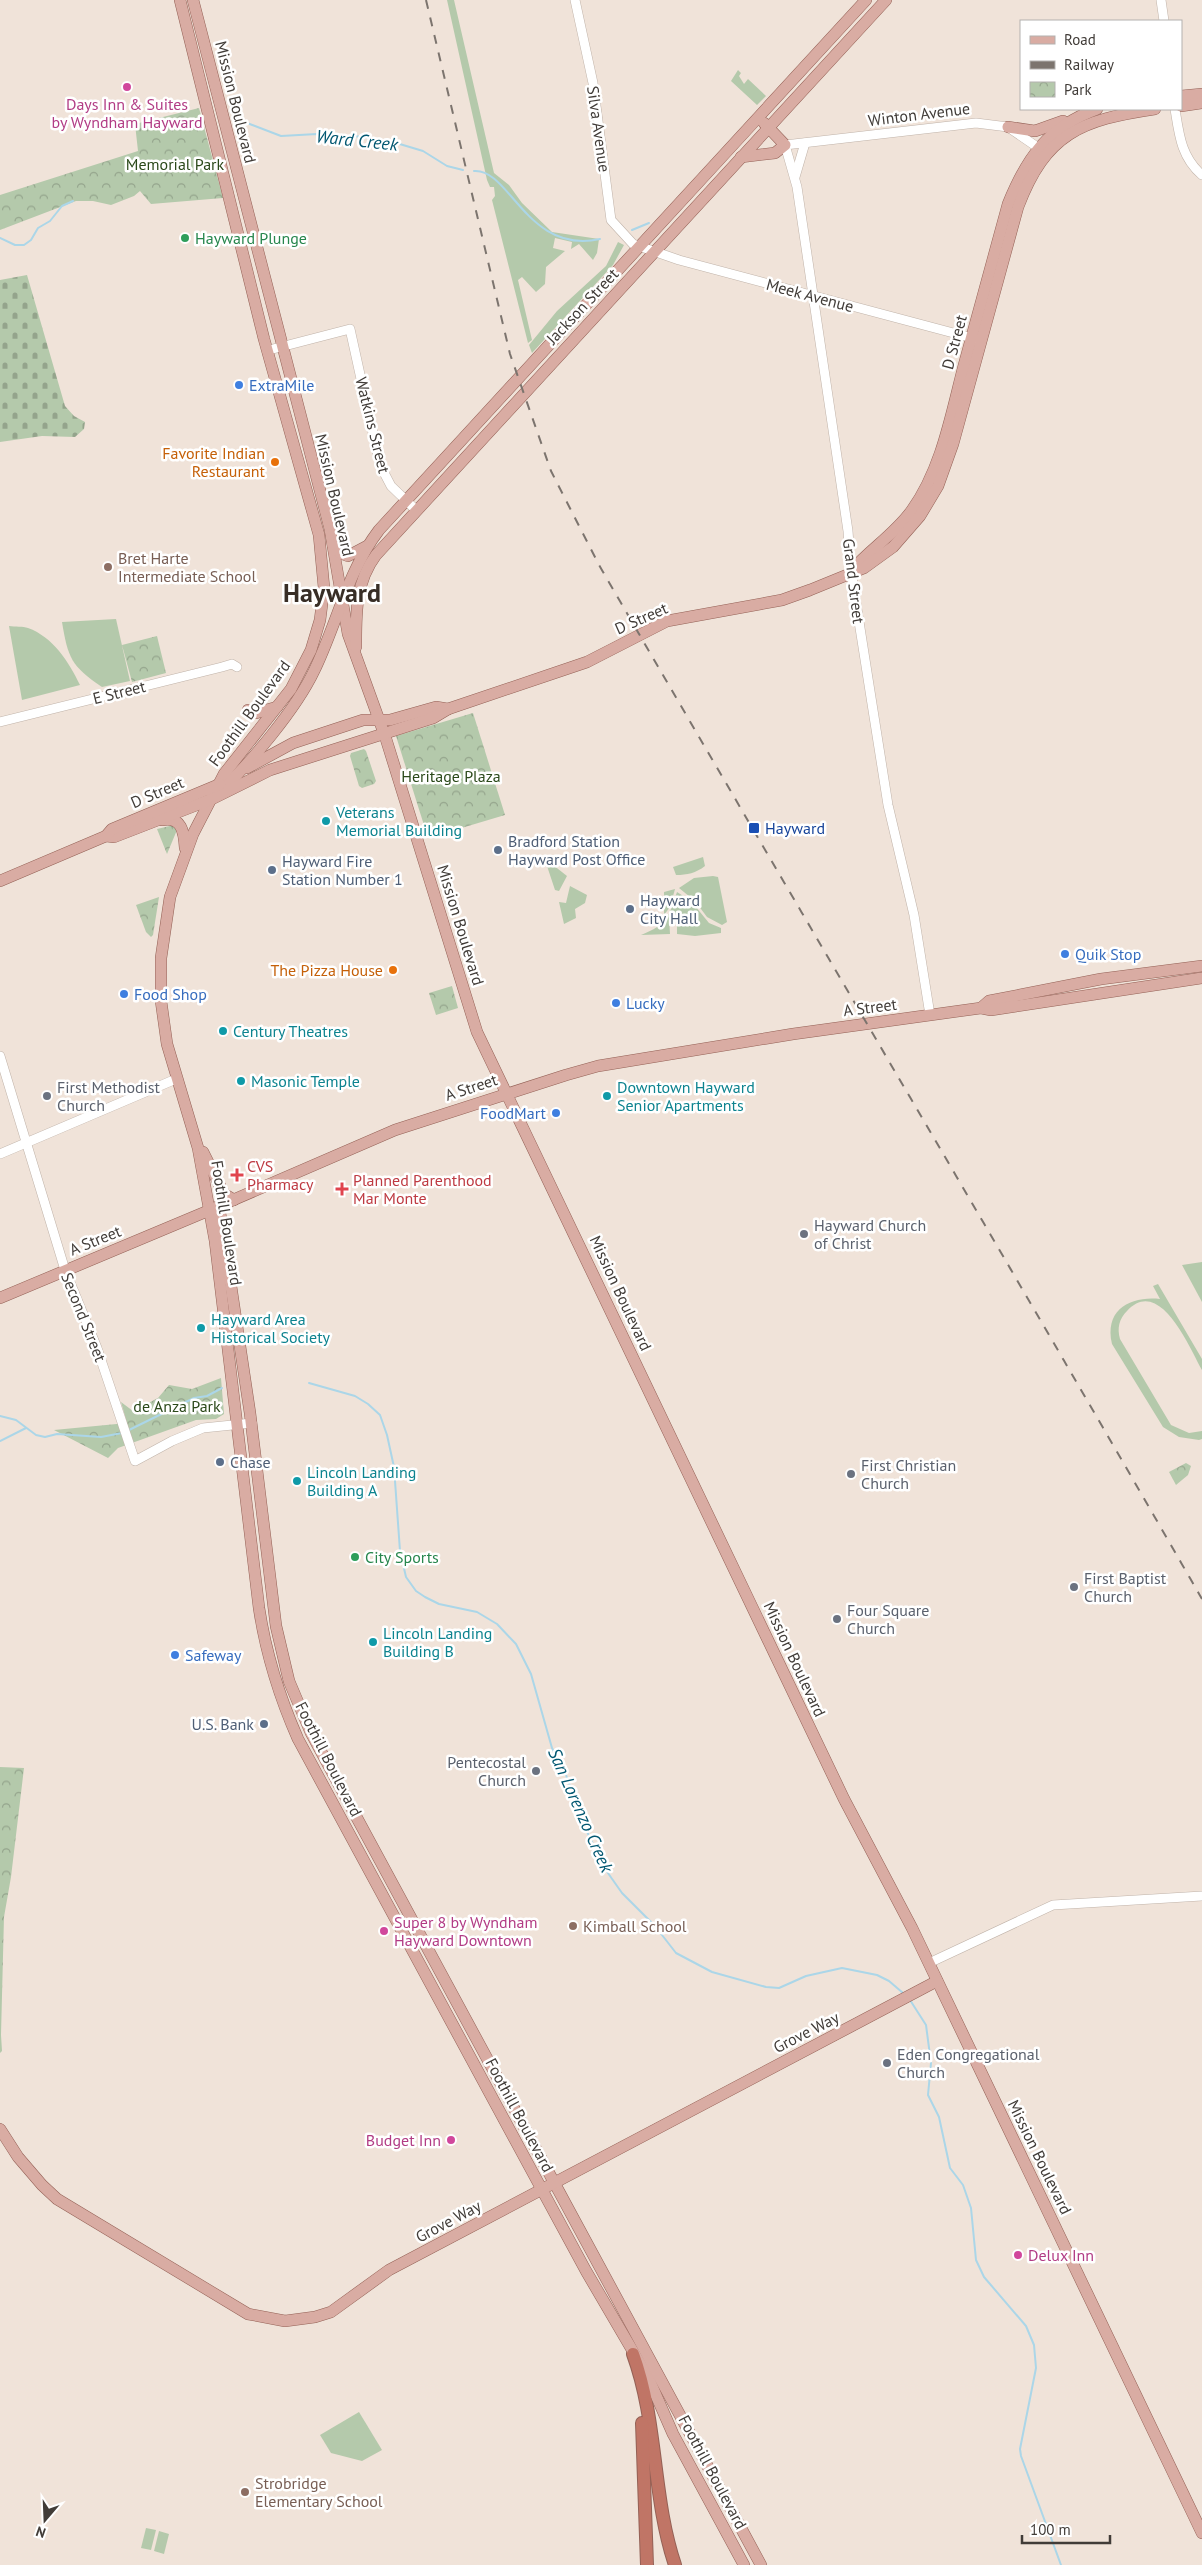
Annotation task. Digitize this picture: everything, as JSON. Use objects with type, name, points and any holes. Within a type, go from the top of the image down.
[{"type":"highway","points":[[633,2354],[640,2394],[647,2565]]},
{"type":"highway","points":[[633,2354],[644,2386],[661,2511],[675,2565]]},
{"type":"highway","points":[[643,2565],[644,2481]]},
{"type":"main road","name":"Mission Boulevard","points":[[180,0],[269,350],[319,535],[324,564],[324,588]]},
{"type":"main road","name":"Mission Boulevard","points":[[193,0],[333,545],[341,603],[356,659],[384,733],[477,1032],[508,1092],[844,1799],[893,1889],[938,1981],[1202,2533]]},
{"type":"main road","name":"Jackson Street","points":[[341,603],[353,573],[368,545],[406,501],[866,0]]},
{"type":"main road","name":"Jackson Street","points":[[356,659],[357,598],[363,576],[376,556],[416,510],[886,0]]},
{"type":"main road","points":[[1182,96],[1202,94]]},
{"type":"main road","points":[[1182,106],[1202,103]]},
{"type":"main road","points":[[1008,127],[1035,131],[1094,110]]},
{"type":"main road","points":[[1042,151],[1078,128],[1114,115],[1148,110]]},
{"type":"main road","name":"D Street","points":[[106,836],[114,838],[212,799],[270,770],[433,718],[448,709],[587,662],[667,621],[782,600],[851,571],[864,556],[887,538],[912,511],[930,482],[1028,180],[1042,151],[1058,128],[1075,117]]},
{"type":"main road","points":[[741,157],[775,153],[785,145],[769,127],[758,119]]},
{"type":"main road","points":[[333,545],[340,553],[348,556],[368,545]]},
{"type":"main road","name":"Foothill Boulevard","points":[[324,588],[320,620],[311,650],[298,678],[227,769],[185,851],[168,906],[161,958],[164,1026],[176,1079],[215,1208],[252,1423],[275,1619],[284,1664],[296,1701],[311,1732],[761,2565]]},
{"type":"main road","name":"Foothill Boulevard","points":[[212,799],[237,776],[307,686],[318,665],[341,603]]},
{"type":"main road","points":[[248,710],[256,712],[277,706]]},
{"type":"main road","name":"D Street","points":[[0,881],[106,836],[112,828],[218,786],[237,776],[253,764],[298,741],[367,719],[390,720],[436,707],[448,709]]},
{"type":"main road","points":[[153,821],[166,819],[179,823],[184,833],[185,851]]},
{"type":"main road","name":"A Street","points":[[981,1008],[989,1001],[1084,982],[1202,966]]},
{"type":"main road","name":"A Street","points":[[0,1298],[395,1130],[508,1092],[598,1066],[793,1034],[981,1008],[991,1010],[1202,978]]},
{"type":"main road","points":[[193,1133],[224,1194],[234,1200]]},
{"type":"main road","name":"Foothill Boulevard","points":[[215,1208],[238,1426],[262,1626],[274,1679],[283,1704],[298,1739],[542,2190],[655,2392],[673,2434],[744,2565]]},
{"type":"main road","name":"Grove Way","points":[[0,2128],[18,2157],[57,2199],[232,2305],[248,2314],[285,2321],[315,2318],[331,2312],[389,2270],[938,1981]]},
{"type":"street","name":"Silva Avenue","points":[[575,0],[593,82],[611,220],[631,242],[640,246]]},
{"type":"street","points":[[1161,0],[1164,20]]},
{"type":"street","points":[[1175,110],[1183,151],[1200,173]]},
{"type":"street","name":"Winton Avenue","points":[[785,145],[976,123],[1008,127],[1042,151]]},
{"type":"street","points":[[795,177],[805,143]]},
{"type":"street","name":"Grand Street","points":[[785,145],[795,177],[814,295],[848,531],[851,571],[890,816],[914,915],[930,1015]]},
{"type":"street","name":"Meek Avenue","points":[[640,246],[654,252],[976,339]]},
{"type":"street","name":"Watkins Street","points":[[281,347],[350,329],[380,465],[391,486],[416,510]]},
{"type":"street","points":[[269,350],[281,347]]},
{"type":"street","name":"E Street","points":[[0,722],[222,666],[232,664],[237,667]]},
{"type":"street","name":"Second Street","points":[[0,1056],[65,1270],[98,1348],[135,1461],[171,1441],[203,1428],[238,1426]]},
{"type":"street","points":[[0,1154],[176,1079]]},
{"type":"street","points":[[238,1426],[252,1423]]},
{"type":"street","points":[[929,1963],[1053,1905],[1202,1896]]},
{"type":"green space","points":[[447,0],[454,0],[494,173],[509,185],[522,203],[552,232],[599,239],[597,253],[593,260],[579,244],[571,249],[572,242],[555,238],[553,248],[565,251],[546,267],[545,284],[536,292],[522,277],[518,280],[532,340],[528,343],[492,200],[495,196],[494,187],[490,187],[487,180]]},
{"type":"green space","points":[[738,70],[741,73],[739,76],[744,84],[748,79],[766,96],[757,105],[731,81]]},
{"type":"green space","name":"Memorial Park","points":[[199,108],[223,198],[151,204],[140,191],[134,196],[111,205],[93,201],[76,201],[0,230],[0,195],[138,151],[135,124]]},
{"type":"green space","points":[[618,242],[624,245],[613,265],[532,353],[529,345],[557,311],[606,266]]},
{"type":"green space","points":[[27,275],[65,406],[74,416],[85,422],[84,429],[75,437],[42,436],[0,442],[0,280]]},
{"type":"green space","points":[[116,619],[130,681],[102,687],[77,667],[66,644],[62,622]]},
{"type":"green space","points":[[9,626],[28,628],[45,637],[65,659],[80,685],[22,700]]},
{"type":"green space","points":[[157,636],[166,673],[132,682],[122,645]]},
{"type":"green space","name":"Heritage Plaza","points":[[473,713],[505,815],[428,838],[396,736]]},
{"type":"green space","points":[[364,749],[376,781],[374,784],[362,788],[359,786],[350,756],[351,753]]},
{"type":"green space","points":[[174,825],[177,830],[167,854],[157,829]]},
{"type":"green space","points":[[703,857],[705,866],[702,868],[684,875],[676,875],[673,867]]},
{"type":"green space","points":[[548,861],[567,876],[559,891],[555,890],[546,863]]},
{"type":"green space","points":[[718,877],[727,922],[722,925],[707,917],[695,901],[679,888],[694,878]]},
{"type":"green space","points":[[570,886],[587,895],[585,903],[575,909],[576,918],[564,924],[559,902],[566,903]]},
{"type":"green space","points":[[675,889],[670,907],[664,915],[664,892]]},
{"type":"green space","points":[[677,892],[691,901],[709,923],[721,928],[721,933],[695,936],[677,934],[677,914],[669,917],[670,934],[641,935],[657,927],[666,919]]},
{"type":"green space","points":[[159,897],[153,935],[151,937],[146,932],[136,905]]},
{"type":"green space","points":[[452,986],[458,1008],[436,1015],[429,993]]},
{"type":"green space","points":[[1202,1262],[1202,1302],[1182,1265]]},
{"type":"green space","points":[[1158,1284],[1202,1359],[1202,1370],[1182,1333],[1172,1319],[1162,1308],[1151,1302],[1139,1302],[1124,1314],[1119,1324],[1120,1339],[1171,1425],[1189,1433],[1202,1431],[1202,1439],[1199,1440],[1179,1437],[1163,1427],[1112,1344],[1112,1322],[1116,1314],[1122,1307],[1130,1303],[1139,1300],[1160,1299],[1153,1286]]},
{"type":"green space","name":"de Anza Park","points":[[221,1378],[224,1414],[216,1419],[196,1420],[118,1448],[108,1458],[54,1430],[127,1423],[121,1402],[133,1411],[158,1398],[169,1385],[192,1389]]},
{"type":"green space","points":[[1186,1463],[1191,1466],[1188,1475],[1176,1485],[1169,1472]]},
{"type":"green space","points":[[0,1767],[24,1768],[11,1877],[4,1917],[2,2051],[0,2053]]},
{"type":"green space","points":[[359,2412],[382,2450],[362,2461],[331,2453],[320,2435]]},
{"type":"green space","points":[[146,2528],[156,2530],[151,2550],[141,2548]]},
{"type":"green space","points":[[159,2531],[169,2534],[164,2554],[154,2551]]},
{"type":"waterway","name":"Ward Creek","points":[[247,123],[281,136],[317,134],[335,140],[354,136],[371,138],[378,142],[393,142],[423,151],[447,166],[463,170]]},
{"type":"waterway","name":"Ward Creek","points":[[474,171],[487,174],[499,183],[538,224],[555,235],[575,241],[600,239]]},
{"type":"waterway","name":"Ward Creek","points":[[0,238],[15,245],[24,245],[31,240],[38,228],[50,221],[62,206],[73,201]]},
{"type":"waterway","name":"Ward Creek","points":[[632,230],[649,223]]},
{"type":"waterway","name":"San Lorenzo Creek","points":[[309,1383],[355,1396],[380,1415],[387,1435],[394,1467],[400,1551],[406,1577],[416,1591],[425,1597],[439,1604],[477,1612],[497,1624],[516,1644],[531,1674],[552,1748],[566,1775],[584,1825],[603,1866],[622,1893],[655,1926],[676,1953],[712,1972],[766,1987],[779,1988],[806,1976],[842,1968],[877,1975],[889,1981],[903,1993]]},
{"type":"waterway","name":"San Lorenzo Creek","points":[[129,1430],[194,1398],[207,1396],[222,1388]]},
{"type":"waterway","name":"San Lorenzo Creek","points":[[0,1416],[16,1420],[36,1435],[45,1437],[57,1434],[101,1437],[122,1433]]},
{"type":"waterway","points":[[0,1441],[26,1428]]},
{"type":"waterway","name":"San Lorenzo Creek","points":[[910,2000],[926,2025],[931,2063],[928,2095],[939,2117],[950,2168],[963,2185],[971,2208],[976,2260],[984,2277],[1026,2326],[1034,2345],[1036,2368],[1020,2449],[1061,2565]]},
{"type":"railway","points":[[426,0],[510,354],[551,471],[599,565],[1202,1599]]},
{"type":"place","name":"Days Inn & Suites by Wyndham Hayward","points":[[127,87]]},
{"type":"place","name":"Hayward Plunge","points":[[185,238]]},
{"type":"place","name":"ExtraMile","points":[[239,385]]},
{"type":"place","name":"Favorite Indian Restaurant","points":[[275,462]]},
{"type":"place","name":"Bret Harte Intermediate School","points":[[108,567]]},
{"type":"place","name":"Veterans Memorial Building","points":[[326,821]]},
{"type":"place","name":"Hayward","points":[[754,828]]},
{"type":"place","name":"Bradford Station Hayward Post Office","points":[[498,850]]},
{"type":"place","name":"Hayward Fire Station Number 1","points":[[272,870]]},
{"type":"place","name":"Hayward City Hall","points":[[630,909]]},
{"type":"place","name":"Quik Stop","points":[[1065,954]]},
{"type":"place","name":"The Pizza House","points":[[393,970]]},
{"type":"place","name":"Food Shop","points":[[124,994]]},
{"type":"place","name":"Lucky","points":[[616,1003]]},
{"type":"place","name":"Century Theatres","points":[[223,1031]]},
{"type":"place","name":"Masonic Temple","points":[[241,1081]]},
{"type":"place","name":"First Methodist Church","points":[[47,1096]]},
{"type":"place","name":"Downtown Hayward Senior Apartments","points":[[607,1096]]},
{"type":"place","name":"FoodMart","points":[[556,1113]]},
{"type":"place","name":"CVS Pharmacy","points":[[237,1175]]},
{"type":"place","name":"Planned Parenthood Mar Monte","points":[[342,1189]]},
{"type":"place","name":"Hayward Church of Christ","points":[[804,1234]]},
{"type":"place","name":"Hayward Area Historical Society","points":[[201,1328]]},
{"type":"place","name":"Chase","points":[[220,1462]]},
{"type":"place","name":"First Christian Church","points":[[851,1474]]},
{"type":"place","name":"Lincoln Landing Building A","points":[[297,1481]]},
{"type":"place","name":"City Sports","points":[[355,1557]]},
{"type":"place","name":"First Baptist Church","points":[[1074,1587]]},
{"type":"place","name":"Four Square Church","points":[[837,1619]]},
{"type":"place","name":"Lincoln Landing Building B","points":[[373,1642]]},
{"type":"place","name":"Safeway","points":[[175,1655]]},
{"type":"place","name":"U.S. Bank","points":[[264,1724]]},
{"type":"place","name":"Pentecostal Church","points":[[536,1771]]},
{"type":"place","name":"Kimball School","points":[[573,1926]]},
{"type":"place","name":"Super 8 by Wyndham Hayward Downtown","points":[[384,1931]]},
{"type":"place","name":"Eden Congregational Church","points":[[887,2063]]},
{"type":"place","name":"Budget Inn","points":[[451,2140]]},
{"type":"place","name":"Delux Inn","points":[[1018,2255]]},
{"type":"place","name":"Strobridge Elementary School","points":[[245,2492]]},
{"type":"district","name":"Hayward","points":[[332,592]]}]
